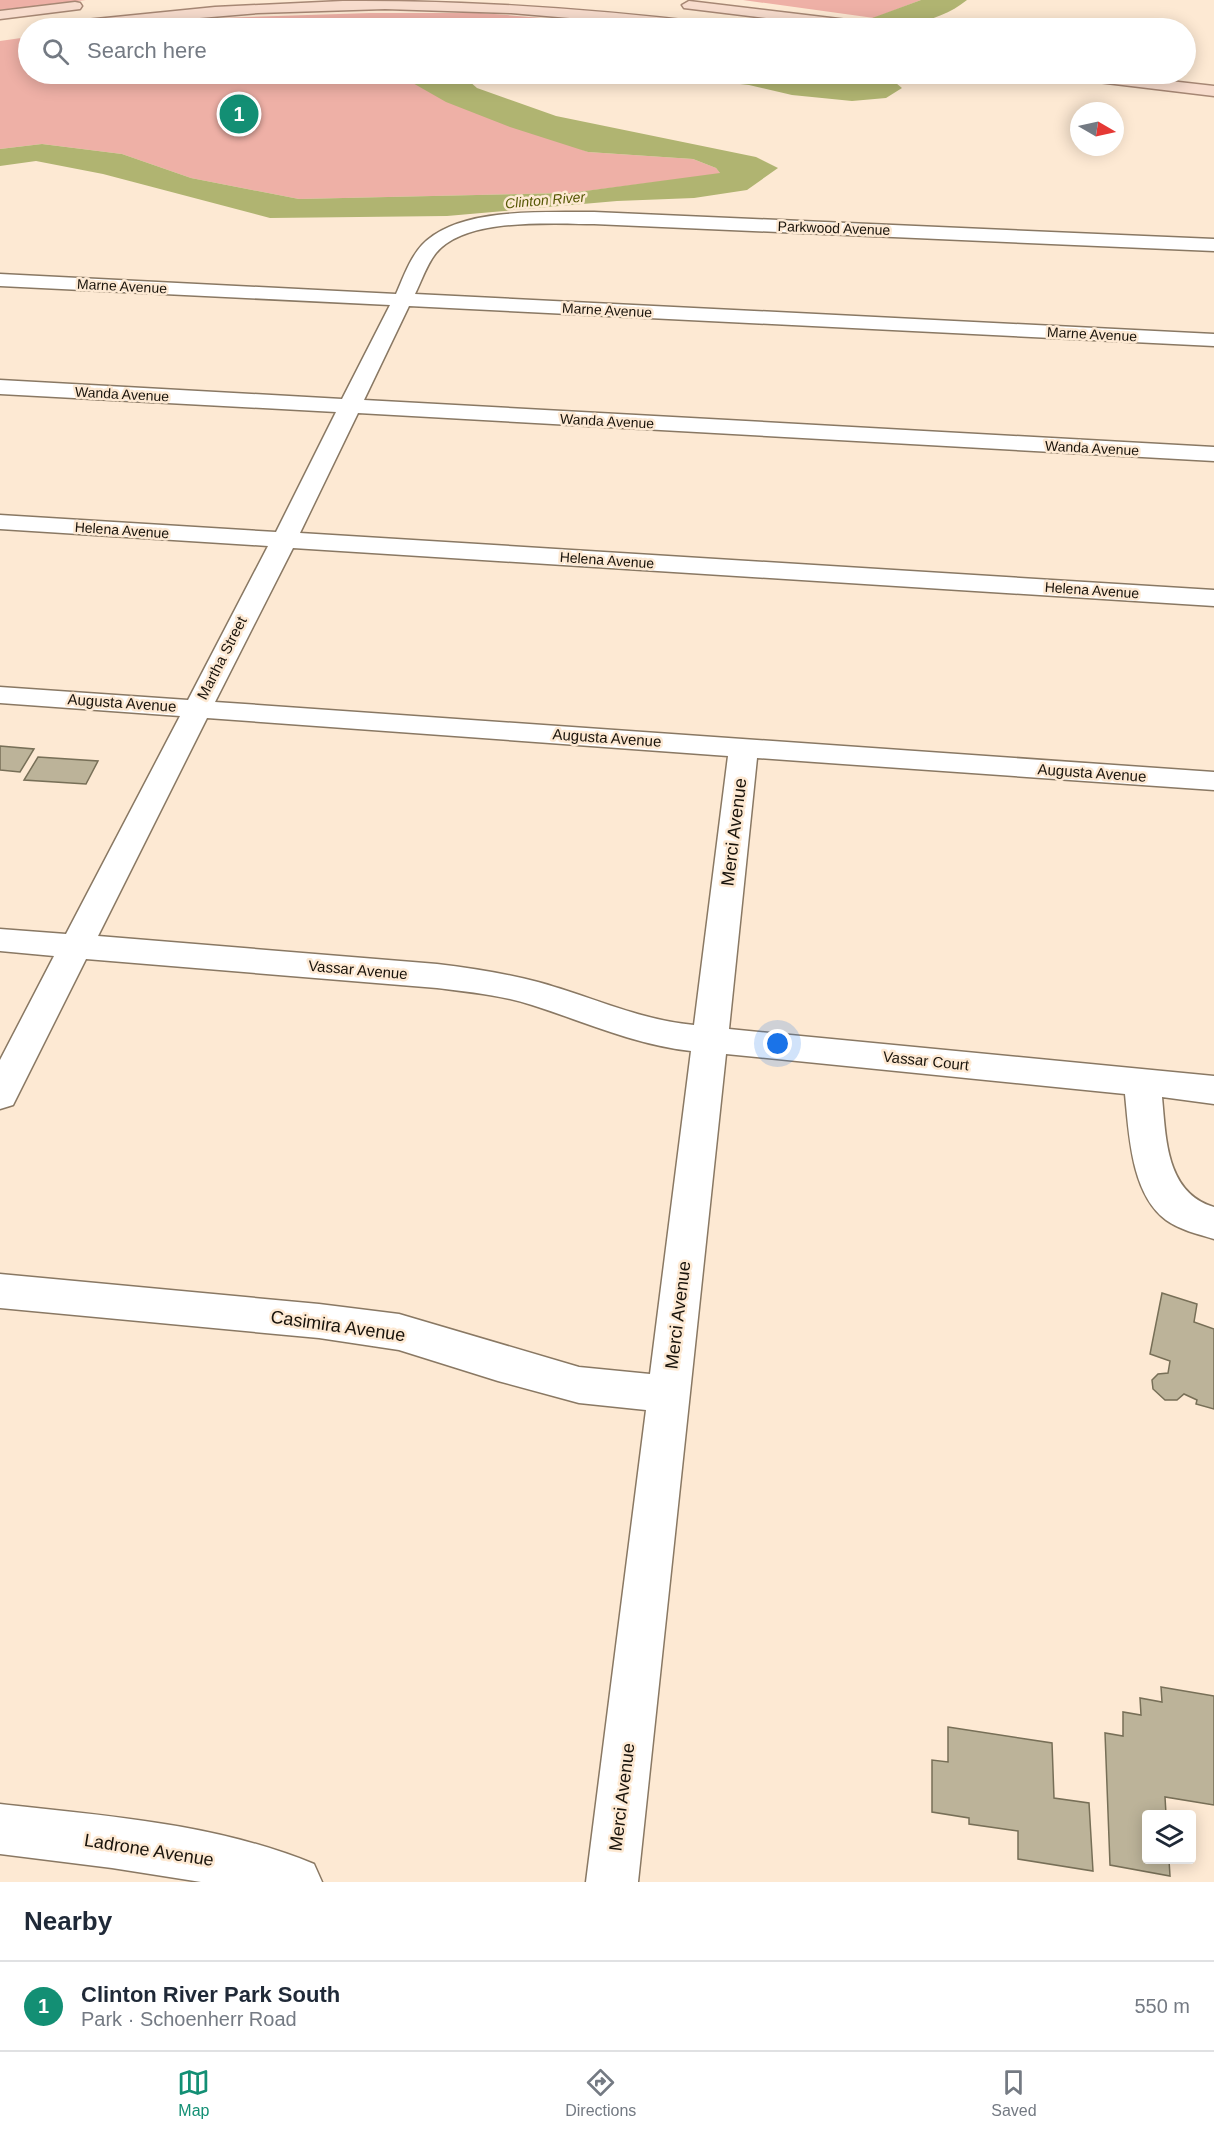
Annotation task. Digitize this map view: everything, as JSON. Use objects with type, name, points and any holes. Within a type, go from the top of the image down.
[{"type":"main road","points":[[228,11],[243,7],[255,0]]},
{"type":"main road","points":[[679,4],[794,18]]},
{"type":"main road","points":[[0,15],[88,5]]},
{"type":"main road","points":[[153,18],[228,11],[350,5],[468,7],[631,18]]},
{"type":"main road","points":[[1156,84],[1214,91]]},
{"type":"street","name":"Parkwood Avenue","points":[[455,231],[507,223],[594,218],[1214,245]]},
{"type":"street","name":"Martha Street","points":[[0,1095],[284,540],[425,254],[455,231]]},
{"type":"street","name":"Marne Avenue","points":[[0,280],[1214,340]]},
{"type":"street","name":"Wanda Avenue","points":[[0,387],[1214,454]]},
{"type":"street","name":"Helena Avenue","points":[[0,522],[1214,598]]},
{"type":"street","name":"Augusta Avenue","points":[[0,695],[1214,782]]},
{"type":"street","name":"Merci Avenue","points":[[612,1882],[744,747]]},
{"type":"street","name":"Vassar Avenue","points":[[0,940],[437,976],[492,983],[537,994],[624,1024],[683,1037],[710,1039]]},
{"type":"street","name":"Vassar Court","points":[[710,1039],[1214,1090]]},
{"type":"street","points":[[1142,1083],[1152,1156],[1163,1191],[1177,1207],[1196,1218],[1214,1222]]},
{"type":"street","name":"Casimira Avenue","points":[[0,1291],[319,1321],[399,1332],[579,1385],[669,1394]]},
{"type":"street","name":"Ladrone Avenue","points":[[0,1829],[164,1849],[254,1867],[296,1882]]},
{"type":"shaded area","points":[[0,0],[86,0],[0,10]]},
{"type":"shaded area","points":[[743,0],[921,0],[874,18]]},
{"type":"shaded area","points":[[370,13],[481,13],[542,18],[220,18]]},
{"type":"shaded area","points":[[18,38],[18,84],[422,84],[588,152],[693,159],[716,168],[721,174],[570,193],[299,199],[191,178],[122,154],[42,144],[0,149],[0,41]]},
{"type":"water","points":[[921,0],[967,0],[954,9],[933,18],[872,18]]},
{"type":"water","name":"Clinton River","points":[[414,84],[472,84],[477,88],[556,116],[756,157],[778,168],[747,190],[694,198],[617,201],[447,216],[270,218],[103,174],[36,161],[0,166],[0,149],[42,144],[122,154],[191,178],[299,199],[570,193],[720,173],[716,168],[693,159],[588,152],[510,127],[446,102]]},
{"type":"water","points":[[740,84],[897,84],[902,88],[886,98],[852,101],[792,95]]},
{"type":"building","points":[[0,746],[34,749],[20,772],[0,770]]},
{"type":"building","points":[[38,757],[98,761],[86,784],[24,780]]},
{"type":"building","points":[[1162,1293],[1197,1304],[1194,1322],[1214,1329],[1214,1409],[1196,1404],[1197,1400],[1184,1394],[1177,1400],[1165,1400],[1153,1389],[1152,1380],[1158,1374],[1168,1373],[1170,1361],[1150,1354]]},
{"type":"building","points":[[1161,1687],[1214,1696],[1214,1805],[1165,1797],[1166,1810],[1142,1810],[1142,1864],[1169,1864],[1170,1876],[1110,1865],[1105,1733],[1123,1736],[1123,1712],[1141,1715],[1140,1698],[1162,1702]]},
{"type":"building","points":[[948,1727],[1052,1743],[1054,1798],[1089,1803],[1093,1871],[1018,1859],[1018,1831],[969,1824],[969,1818],[932,1812],[932,1760],[948,1762]]},
{"type":"place","name":"Clinton River Park South","points":[[239,114]]}]
